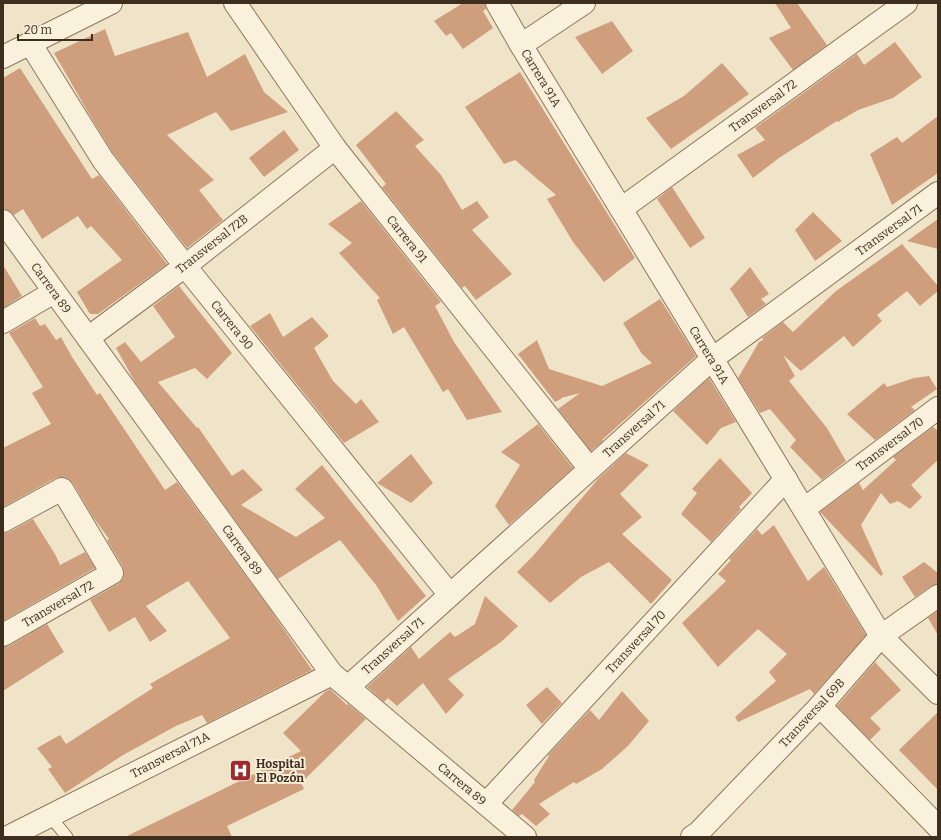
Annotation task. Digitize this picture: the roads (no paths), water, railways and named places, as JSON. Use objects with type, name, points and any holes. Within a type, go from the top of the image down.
[{"type":"street","points":[[3,57],[111,3]]},
{"type":"street","name":"Carrera 91","points":[[235,3],[334,148],[590,469]]},
{"type":"street","name":"Carrera 91A","points":[[498,3],[521,45],[881,636],[938,693]]},
{"type":"street","points":[[521,45],[584,3]]},
{"type":"street","name":"Transversal 72","points":[[621,209],[906,3]]},
{"type":"street","name":"Carrera 90","points":[[30,43],[103,160],[185,266],[450,595]]},
{"type":"street","name":"Transversal 72B","points":[[88,338],[185,266],[334,148]]},
{"type":"street","name":"Transversal 71","points":[[340,680],[450,595],[712,359],[938,193]]},
{"type":"street","name":"Carrera 89","points":[[3,221],[340,680],[525,837]]},
{"type":"street","points":[[3,322],[54,292]]},
{"type":"street","name":"Transversal 70","points":[[804,509],[938,408]]},
{"type":"street","name":"Transversal 70","points":[[486,804],[786,480]]},
{"type":"street","name":"Transversal 72","points":[[3,521],[62,489],[112,573],[3,635]]},
{"type":"street","name":"Transversal 69B","points":[[698,836],[820,706],[881,636],[938,596]]},
{"type":"street","name":"Transversal 71A","points":[[8,837],[340,680]]},
{"type":"street","points":[[820,706],[938,827]]},
{"type":"lane","points":[[50,816],[67,837]]},
{"type":"place","name":"Hospital El Pozón","points":[[241,771]]}]
